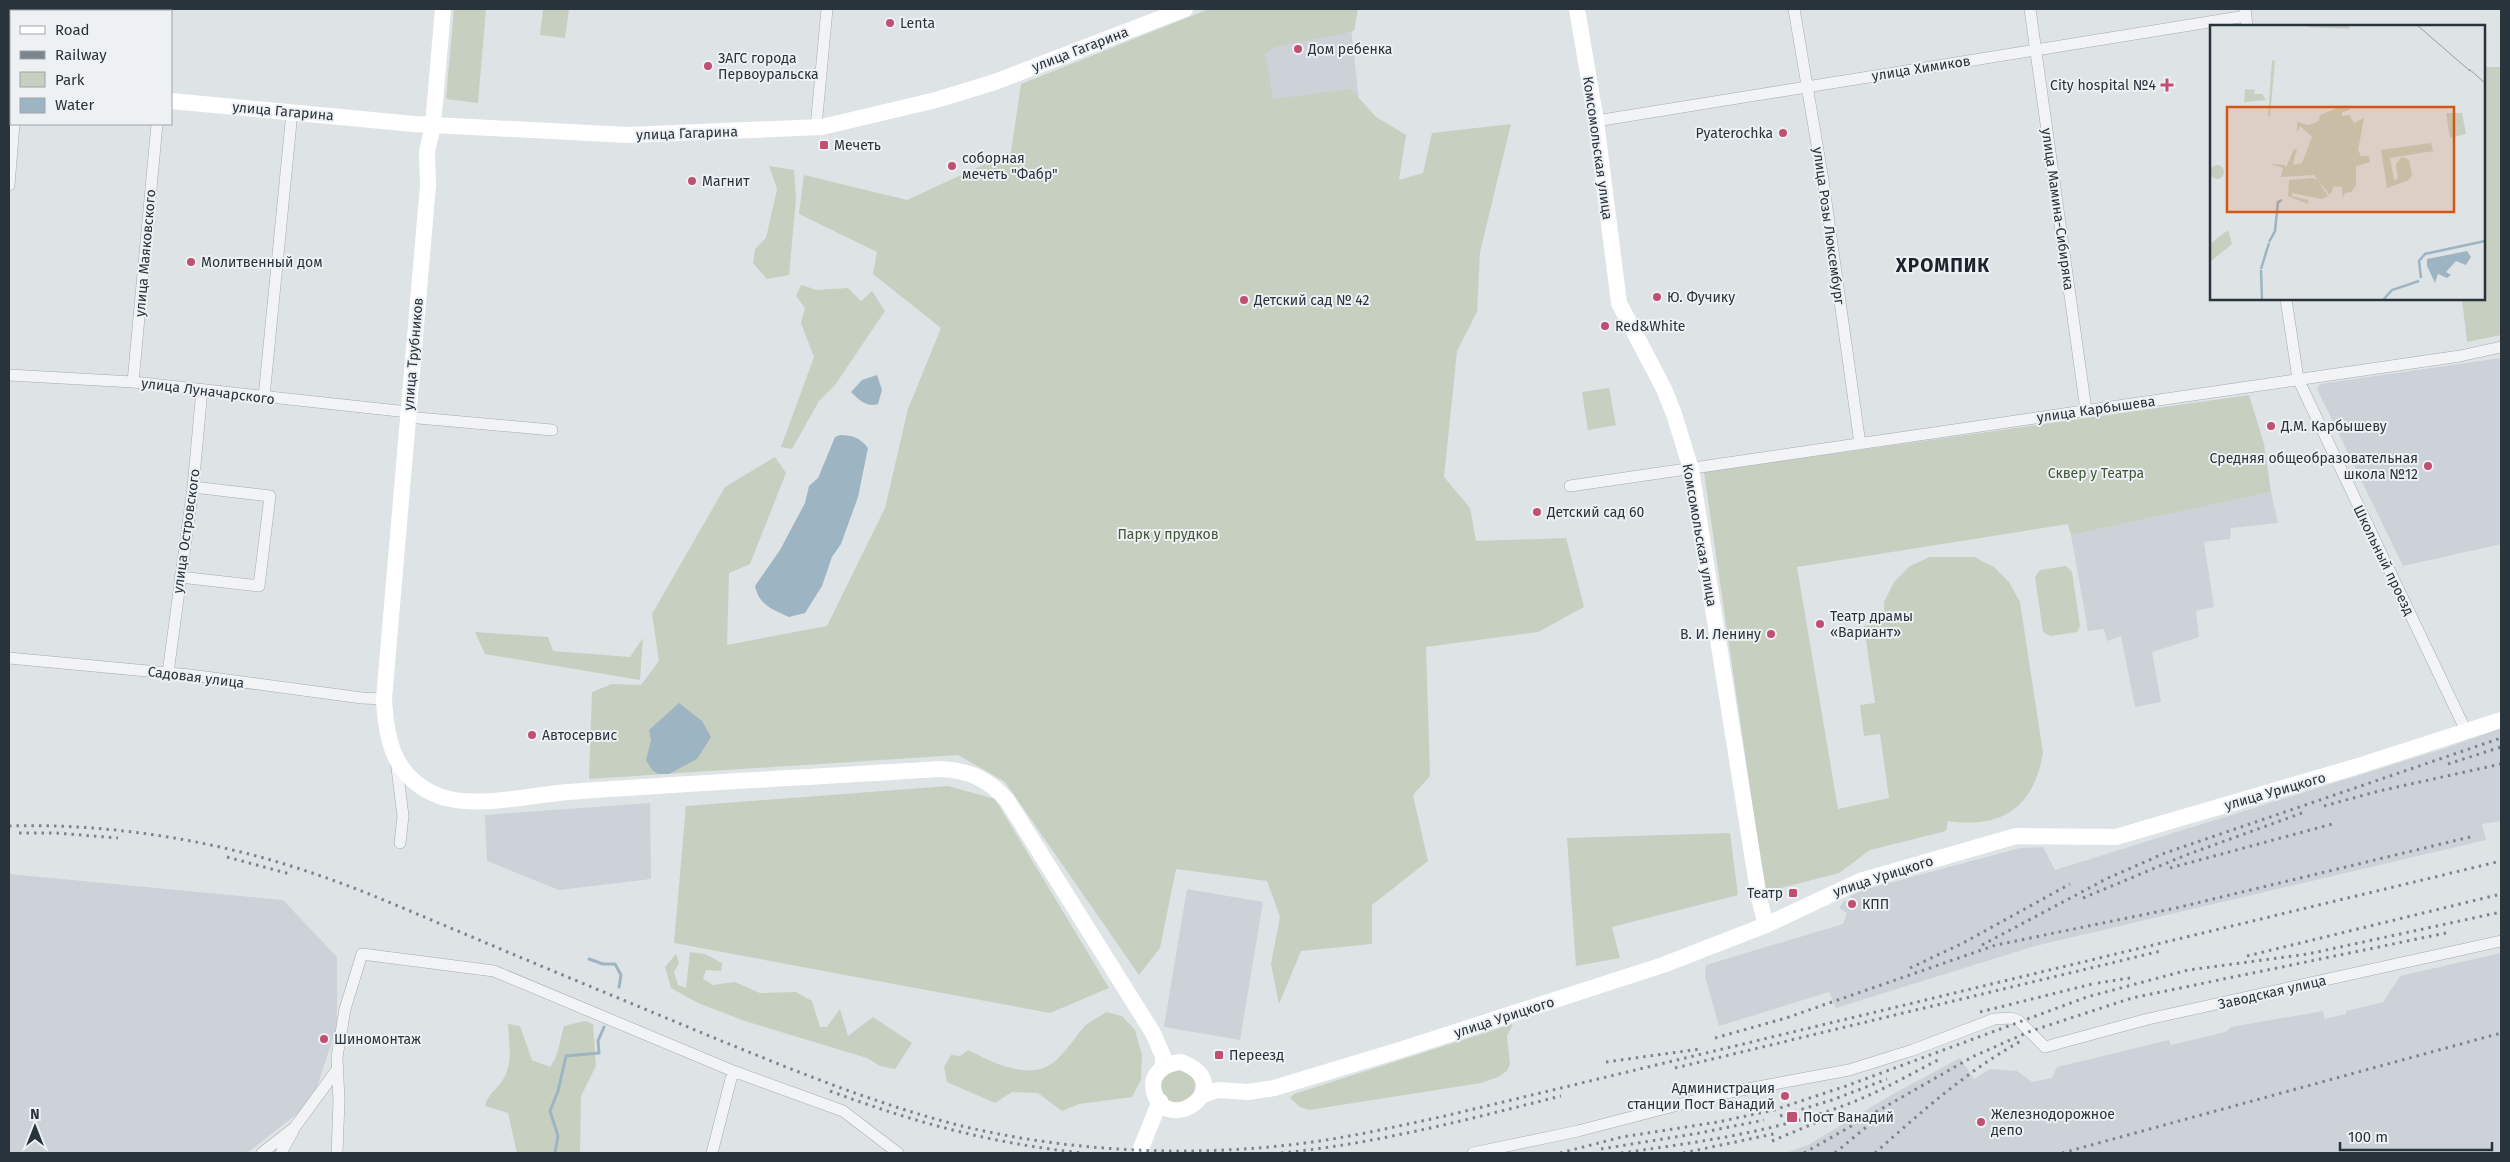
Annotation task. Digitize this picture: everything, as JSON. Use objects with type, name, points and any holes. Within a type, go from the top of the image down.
[{"type":"street","name":"улица Трубников","points":[[396,760],[389,740],[384,699],[428,185],[427,152],[433,125],[444,9]]},
{"type":"street","points":[[816,127],[827,9]]},
{"type":"street","name":"улица Гагарина","points":[[172,101],[433,125],[627,135],[816,127],[936,100],[995,82],[1184,9]]},
{"type":"street","name":"Комсомольская улица","points":[[1577,9],[1596,121],[1619,303],[1664,389],[1691,469],[1759,898],[1766,925]]},
{"type":"street","name":"улица Розы Люксембург","points":[[1794,9],[1808,87],[1860,444]]},
{"type":"street","name":"улица Мамина-Сибиряка","points":[[2030,9],[2086,410]]},
{"type":"street","name":"улица Химиков","points":[[1596,121],[2036,49],[2246,17]]},
{"type":"street","points":[[264,398],[292,112]]},
{"type":"street","points":[[9,185],[14,125]]},
{"type":"street","name":"улица Маяковского","points":[[133,382],[157,125]]},
{"type":"street","name":"Школьный проезд","points":[[2286,300],[2298,379],[2467,733]]},
{"type":"street","name":"улица Карбышева","points":[[1570,486],[2501,348]]},
{"type":"street","name":"улица Луначарского","points":[[9,375],[133,382],[552,430]]},
{"type":"street","name":"улица Островского","points":[[168,673],[193,487],[202,390]]},
{"type":"street","points":[[180,577],[259,586],[270,496],[193,487]]},
{"type":"street","name":"Садовая улица","points":[[9,658],[168,673],[362,698],[384,699]]},
{"type":"street","name":"улица Урицкого","points":[[1208,1089],[1248,1092],[1274,1088],[1367,1061],[1692,956],[1766,925],[1860,881],[2016,836],[2116,838],[2467,733],[2501,720]]},
{"type":"street","points":[[396,760],[403,816],[400,843]]},
{"type":"street","points":[[396,760],[408,777],[430,793],[466,801],[567,792],[939,769],[971,773],[988,782],[1007,800],[1140,1011],[1166,1062]]},
{"type":"street","name":"Заводская улица","points":[[1474,1153],[1578,1131],[1745,1089],[1849,1070],[2000,1018],[2019,1021],[2045,1047],[2148,1019],[2501,941]]},
{"type":"street","points":[[337,1153],[339,1101],[336,1071],[345,1009],[362,954],[494,970],[734,1071],[843,1111],[898,1153]]},
{"type":"street","points":[[1161,1107],[1184,1110],[1198,1102],[1208,1089],[1199,1073],[1191,1066],[1181,1062],[1166,1062]]},
{"type":"street","points":[[1161,1107],[1154,1093],[1154,1085],[1157,1074],[1166,1062]]},
{"type":"street","points":[[282,1153],[295,1127],[336,1071]]},
{"type":"street","points":[[712,1153],[734,1071]]},
{"type":"street","points":[[1139,1153],[1161,1107]]},
{"type":"street","points":[[262,1153],[295,1127]]},
{"type":"shaded area","name":"Дом ребенка","points":[[1349,9],[1362,127],[1254,140],[1238,22]]},
{"type":"shaded area","name":"Средняя общеобразовательная школа №12","points":[[2501,358],[2501,544],[2403,566],[2317,389],[2320,384]]},
{"type":"shaded area","points":[[2271,492],[2278,523],[2231,528],[2230,539],[2204,542],[2214,607],[2196,611],[2199,637],[2152,652],[2161,702],[2135,707],[2121,636],[2107,641],[2104,629],[2088,631],[2071,535]]},
{"type":"shaded area","points":[[2501,728],[2501,821],[2482,824],[2486,840],[2035,946],[1836,1008],[1829,992],[1719,1026],[1705,976],[1706,965],[1843,924],[1847,913],[1839,908],[1844,901],[1851,899],[1850,896],[1863,890],[2020,848],[2043,847],[2055,870],[2446,748]]},
{"type":"shaded area","points":[[650,803],[651,879],[559,890],[487,861],[485,815]]},
{"type":"shaded area","points":[[9,874],[283,900],[337,957],[337,1026],[312,1102],[247,1153],[9,1153]]},
{"type":"shaded area","points":[[1187,889],[1263,902],[1240,1040],[1164,1027]]},
{"type":"shaded area","points":[[2501,953],[2501,1153],[1786,1153],[1808,1145],[1893,1094],[1960,1058],[1974,1079],[1990,1069],[2017,1071],[2032,1082],[2052,1078],[2057,1067],[2169,1040],[2171,1045],[2226,1032],[2231,1027],[2323,1011],[2325,1019],[2346,1014],[2346,1011],[2383,1002],[2400,976]]},
{"type":"green space","points":[[454,9],[486,9],[478,103],[446,99]]},
{"type":"green space","points":[[543,9],[569,9],[565,38],[540,35]]},
{"type":"green space","name":"Парк у прудков","points":[[1209,9],[1358,9],[1354,31],[1276,47],[1265,53],[1273,99],[1351,89],[1376,117],[1406,135],[1399,180],[1423,173],[1432,133],[1511,124],[1480,252],[1477,312],[1457,351],[1444,477],[1470,508],[1476,541],[1566,538],[1584,607],[1538,632],[1426,647],[1430,776],[1413,795],[1428,861],[1372,905],[1372,944],[1301,951],[1279,1004],[1271,964],[1280,917],[1267,881],[1176,869],[1160,948],[1139,975],[1005,782],[958,755],[589,779],[592,692],[612,684],[641,685],[659,661],[652,614],[725,487],[775,457],[786,473],[750,564],[729,573],[727,645],[827,626],[885,508],[908,409],[941,328],[873,274],[877,252],[799,214],[804,175],[907,200],[1011,152],[1021,84]]},
{"type":"green space","points":[[2485,67],[2501,67],[2501,335],[2467,342],[2462,300],[2485,300]]},
{"type":"green space","points":[[769,166],[794,170],[796,199],[789,275],[767,279],[753,263],[755,249],[766,238],[777,189]]},
{"type":"green space","points":[[801,285],[817,290],[848,288],[861,301],[872,291],[885,311],[835,385],[819,401],[792,449],[781,447],[814,357],[801,323],[805,308],[796,296]]},
{"type":"green space","points":[[1609,388],[1616,425],[1588,430],[1582,392]]},
{"type":"green space","name":"Сквер у Театра","points":[[2249,395],[2264,444],[2271,492],[2071,535],[2068,524],[1797,567],[1838,809],[1889,798],[1880,734],[1864,736],[1860,705],[1875,703],[1864,626],[1885,623],[1884,602],[1894,582],[1910,566],[1930,557],[1974,557],[1994,567],[2009,582],[2020,602],[2043,753],[2039,772],[2032,788],[2012,810],[1999,817],[1967,823],[1948,821],[1946,831],[1870,850],[1839,873],[1765,892],[1704,472]]},
{"type":"green space","points":[[2066,566],[2072,572],[2080,626],[2077,632],[2050,636],[2043,632],[2035,577],[2040,570]]},
{"type":"green space","points":[[475,632],[548,637],[553,651],[630,657],[643,638],[640,680],[485,654]]},
{"type":"green space","points":[[948,786],[995,799],[1109,988],[1050,1013],[674,943],[686,806]]},
{"type":"green space","points":[[1730,833],[1738,895],[1612,927],[1620,958],[1576,966],[1567,838]]},
{"type":"green space","points":[[690,952],[705,954],[722,963],[721,971],[706,970],[703,979],[713,985],[735,982],[760,993],[796,992],[812,1001],[820,1027],[827,1027],[840,1009],[848,1036],[873,1017],[912,1043],[895,1069],[880,1066],[867,1058],[745,1021],[698,1003],[671,988],[665,967],[676,954],[679,963],[674,972],[678,985],[686,988]]},
{"type":"green space","points":[[1106,1012],[1122,1016],[1135,1030],[1142,1055],[1141,1080],[1132,1097],[1079,1104],[1062,1111],[1038,1093],[1012,1092],[995,1103],[947,1082],[944,1067],[951,1055],[960,1056],[968,1050],[995,1063],[1016,1069],[1037,1070],[1046,1067],[1063,1054],[1086,1025]]},
{"type":"green space","points":[[585,1021],[593,1024],[596,1066],[581,1096],[580,1153],[517,1153],[508,1113],[485,1106],[488,1098],[502,1082],[509,1065],[508,1024],[520,1026],[532,1060],[550,1067],[558,1052],[564,1026]]},
{"type":"green space","points":[[1513,1024],[1507,1036],[1510,1064],[1507,1071],[1498,1077],[1481,1083],[1309,1110],[1300,1107],[1290,1098],[1294,1094]]},
{"type":"green space","points":[[1178,1069],[1190,1074],[1195,1086],[1190,1098],[1178,1103],[1166,1098],[1161,1086],[1166,1074]]},
{"type":"water","points":[[877,375],[882,390],[878,404],[866,404],[851,392],[862,380]]},
{"type":"water","points":[[840,435],[856,438],[868,448],[858,497],[841,544],[832,557],[822,586],[805,613],[789,617],[767,606],[760,598],[755,586],[780,550],[805,503],[809,486],[818,478],[835,437]]},
{"type":"water","points":[[679,703],[702,721],[711,737],[697,759],[669,774],[658,774],[652,770],[646,760],[651,740],[649,730]]},
{"type":"waterway","points":[[589,959],[603,964],[615,964],[621,975],[619,987]]},
{"type":"waterway","points":[[555,1153],[558,1136],[550,1111],[558,1091],[566,1056],[599,1053],[598,1041],[604,1027]]},
{"type":"railway","points":[[1982,945],[2108,878],[2165,853],[2501,738]]},
{"type":"railway","points":[[2448,764],[2501,747]]},
{"type":"railway","points":[[2324,806],[2379,791],[2501,764]]},
{"type":"railway","points":[[2083,898],[2186,855],[2302,813]]},
{"type":"railway","points":[[2170,868],[2336,823]]},
{"type":"railway","points":[[9,826],[48,826],[126,831],[205,844],[281,863],[374,896],[737,1047],[829,1084],[891,1105],[954,1124],[1040,1141],[1129,1150],[1174,1151],[1262,1148],[1323,1141],[1445,1116],[2501,861]]},
{"type":"railway","points":[[19,833],[56,833],[118,838]]},
{"type":"railway","points":[[1715,1038],[1786,1018],[1996,945],[2176,908],[2474,836]]},
{"type":"railway","points":[[227,857],[290,874]]},
{"type":"railway","points":[[1910,968],[1963,943],[2070,884]]},
{"type":"railway","points":[[2247,956],[2501,894]]},
{"type":"railway","points":[[1560,1153],[1622,1137],[1718,1122],[1774,1110],[1846,1086],[2087,997],[2188,970],[2308,954],[2501,912]]},
{"type":"railway","points":[[1804,1153],[1974,1056],[2031,1031],[2132,998],[2446,933]]},
{"type":"railway","points":[[1675,1068],[2161,951]]},
{"type":"railway","points":[[2098,983],[2130,978]]},
{"type":"railway","points":[[1980,1012],[2092,984]]},
{"type":"railway","points":[[2062,1153],[2501,1033]]},
{"type":"railway","points":[[1875,1153],[1963,1079],[2001,1052],[2021,1041]]},
{"type":"railway","points":[[1606,1062],[1700,1049]]},
{"type":"railway","points":[[1621,1153],[1711,1140],[1800,1120],[1858,1100],[1942,1058]]},
{"type":"railway","points":[[1780,1116],[1832,1100],[1887,1079]]},
{"type":"railway","points":[[830,1091],[893,1113],[954,1130],[1016,1144],[1082,1153]]},
{"type":"railway","points":[[1281,1153],[1352,1144],[1387,1137],[1561,1096]]},
{"type":"railway","points":[[1772,1141],[1834,1115]]},
{"type":"railway","points":[[1601,1149],[1700,1133],[1764,1120]]},
{"type":"railway","points":[[1835,1153],[1871,1123]]},
{"type":"railway","points":[[1683,1153],[1778,1133]]},
{"type":"place","name":"Lenta","points":[[890,23]]},
{"type":"place","name":"Дом ребенка","points":[[1298,49]]},
{"type":"place","name":"ЗАГС города Первоуральска","points":[[708,66]]},
{"type":"place","name":"City hospital №4","points":[[2167,85]]},
{"type":"place","name":"Pyaterochka","points":[[1783,133]]},
{"type":"place","name":"Мечеть","points":[[824,145]]},
{"type":"place","name":"соборная мечеть \"Фабр\"","points":[[952,166]]},
{"type":"place","name":"Магнит","points":[[692,181]]},
{"type":"place","name":"Молитвенный дом","points":[[191,262]]},
{"type":"place","name":"Ю. Фучику","points":[[1657,297]]},
{"type":"place","name":"Детский сад № 42","points":[[1244,300]]},
{"type":"place","name":"Red&White","points":[[1605,326]]},
{"type":"place","name":"Д.М. Карбышеву","points":[[2271,426]]},
{"type":"place","name":"Средняя общеобразовательная школа №12","points":[[2428,466]]},
{"type":"place","name":"Детский сад 60","points":[[1537,512]]},
{"type":"place","name":"Театр драмы «Вариант»","points":[[1820,624]]},
{"type":"place","name":"В. И. Ленину","points":[[1771,634]]},
{"type":"place","name":"Автосервис","points":[[532,735]]},
{"type":"place","name":"Театр","points":[[1793,893]]},
{"type":"place","name":"КПП","points":[[1852,904]]},
{"type":"place","name":"Шиномонтаж","points":[[324,1039]]},
{"type":"place","name":"Переезд","points":[[1219,1055]]},
{"type":"place","name":"Администрация станции Пост Ванадий","points":[[1785,1096]]},
{"type":"place","name":"Пост Ванадий","points":[[1792,1117]]},
{"type":"place","name":"Железнодорожное депо","points":[[1981,1122]]},
{"type":"district","name":"ХРОМПИК","points":[[1943,265]]}]
